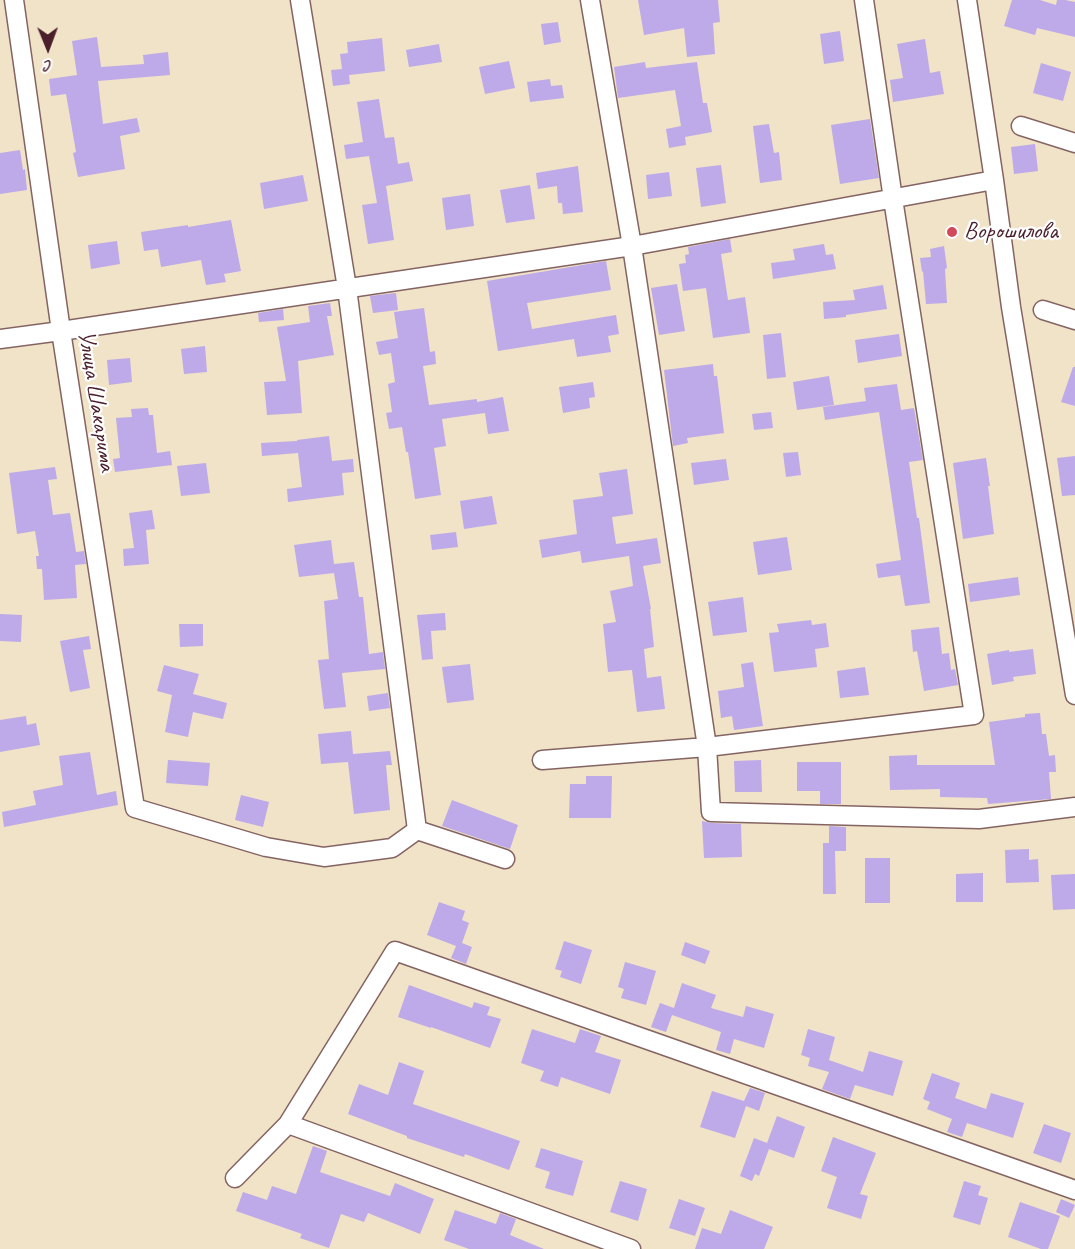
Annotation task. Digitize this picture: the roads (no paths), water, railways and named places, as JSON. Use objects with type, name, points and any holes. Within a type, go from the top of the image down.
[{"type":"street","name":"Улица Шакарима","points":[[14,0],[61,331],[135,808],[266,847],[324,857],[392,848],[417,830]]},
{"type":"street","points":[[300,0],[347,288],[417,830],[505,859]]},
{"type":"street","points":[[590,0],[632,246],[707,747],[711,812],[979,819],[1075,807]]},
{"type":"street","points":[[542,760],[707,747],[974,715],[864,0]]},
{"type":"street","points":[[967,0],[1015,330],[1072,659],[1075,695]]},
{"type":"street","points":[[1021,126],[1075,143]]},
{"type":"street","points":[[0,339],[632,246],[994,180]]},
{"type":"street","points":[[1044,310],[1075,320]]},
{"type":"street","points":[[235,1178],[288,1124],[395,951],[1075,1190]]},
{"type":"street","points":[[288,1124],[631,1249]]},
{"type":"place","name":"Ворошилова","points":[[952,232]]}]
